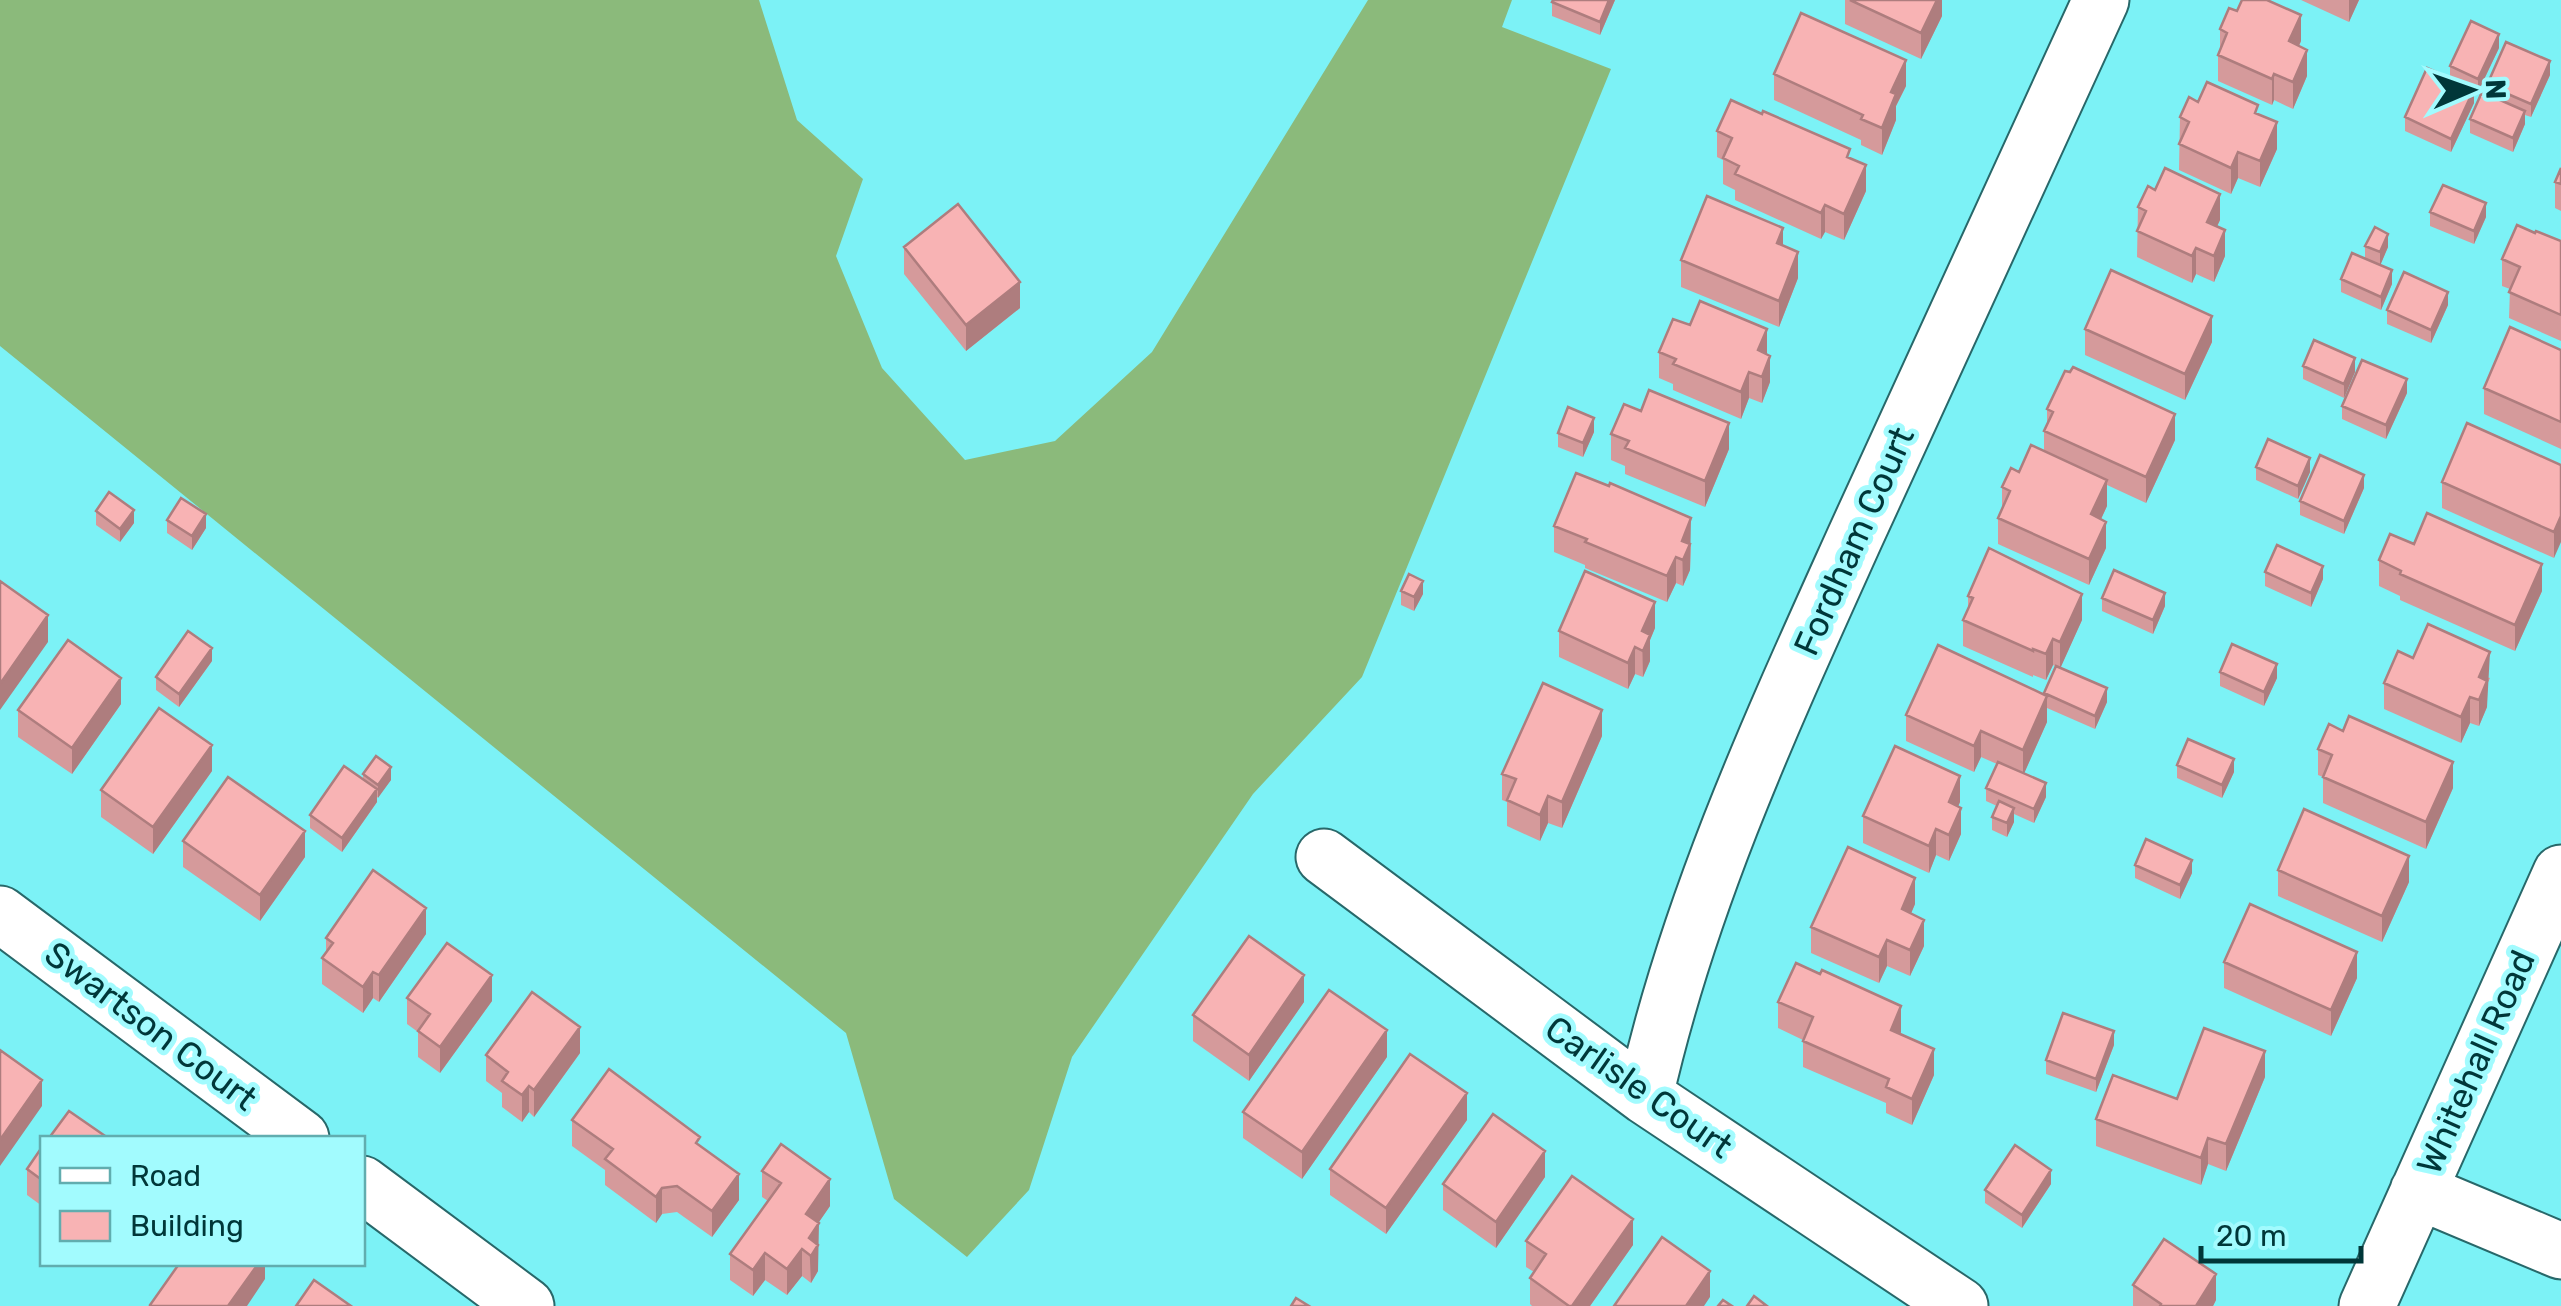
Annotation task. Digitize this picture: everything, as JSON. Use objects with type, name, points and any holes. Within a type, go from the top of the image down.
[{"type":"street","name":"Fordham Court","points":[[1645,1096],[1659,1033],[1687,942],[1768,730],[2101,0]]},
{"type":"street","name":"Carlisle Court","points":[[1324,858],[1645,1096],[1960,1306]]},
{"type":"street","name":"Whitehall Road","points":[[2366,1306],[2561,874]]},
{"type":"street","name":"Swartson Court","points":[[0,914],[298,1136]]},
{"type":"street","points":[[365,1186],[526,1306]]},
{"type":"street","points":[[2418,1191],[2561,1250]]},
{"type":"green space","points":[[0,0],[759,0],[797,120],[863,179],[836,256],[882,368],[965,460],[1055,441],[1152,352],[1368,0],[1512,0],[1502,27],[1611,69],[1362,677],[1253,794],[1072,1057],[1029,1190],[967,1257],[894,1199],[846,1033],[0,346]]},
{"type":"building","points":[[1553,0],[1609,0],[1600,22]]},
{"type":"building","points":[[1850,0],[1937,0],[1921,33]]},
{"type":"building","points":[[2242,0],[2267,0],[2301,15],[2289,41],[2307,50],[2293,82],[2274,74],[2272,79],[2218,55],[2227,33],[2220,29],[2229,8],[2237,11]]},
{"type":"building","points":[[1801,13],[1906,60],[1891,92],[1896,94],[1882,128],[1861,119],[1863,115],[1774,74]]},
{"type":"building","points":[[2471,21],[2499,34],[2478,79],[2450,66]]},
{"type":"building","points":[[2506,42],[2550,61],[2531,104],[2487,85]]},
{"type":"building","points":[[2427,68],[2474,89],[2451,139],[2405,117]]},
{"type":"building","points":[[2207,82],[2258,105],[2255,113],[2277,122],[2260,161],[2238,152],[2231,168],[2179,144],[2189,122],[2180,117],[2189,97],[2198,102]]},
{"type":"building","points":[[2482,92],[2525,111],[2513,138],[2470,119]]},
{"type":"building","points":[[1731,100],[1850,149],[1847,157],[1866,165],[1844,214],[1825,205],[1821,213],[1735,174],[1739,166],[1723,158],[1732,138],[1717,131]]},
{"type":"building","points":[[2165,168],[2220,194],[2207,222],[2225,230],[2214,256],[2196,248],[2192,256],[2137,231],[2146,211],[2138,207],[2148,186],[2155,190]]},
{"type":"building","points":[[2443,185],[2486,203],[2474,231],[2430,212]]},
{"type":"building","points":[[1707,196],[1783,228],[1777,243],[1798,252],[1779,301],[1681,260]]},
{"type":"building","points":[[958,204],[1020,282],[966,325],[904,247]]},
{"type":"building","points":[[2517,225],[2561,241],[2561,315],[2509,292],[2520,267],[2502,259]]},
{"type":"building","points":[[2375,227],[2388,234],[2380,252],[2365,246]]},
{"type":"building","points":[[2352,253],[2392,270],[2381,297],[2341,279]]},
{"type":"building","points":[[2111,270],[2212,316],[2185,374],[2085,329]]},
{"type":"building","points":[[2404,272],[2448,292],[2431,330],[2387,310]]},
{"type":"building","points":[[1700,301],[1767,329],[1758,350],[1770,356],[1762,377],[1749,372],[1741,392],[1673,364],[1676,359],[1659,352],[1673,319],[1690,325]]},
{"type":"building","points":[[2510,327],[2561,350],[2561,422],[2484,388]]},
{"type":"building","points":[[2314,340],[2355,358],[2344,384],[2303,366]]},
{"type":"building","points":[[2362,360],[2407,379],[2386,425],[2342,406]]},
{"type":"building","points":[[2073,367],[2175,414],[2146,477],[2044,431],[2053,412],[2047,409],[2065,371],[2070,372]]},
{"type":"building","points":[[1649,390],[1729,423],[1705,481],[1625,448],[1629,441],[1611,434],[1624,404],[1641,411]]},
{"type":"building","points":[[1568,407],[1594,418],[1583,443],[1558,433]]},
{"type":"building","points":[[2467,423],[2561,465],[2561,516],[2554,532],[2442,482]]},
{"type":"building","points":[[2268,439],[2310,458],[2298,486],[2256,467]]},
{"type":"building","points":[[2031,445],[2107,480],[2091,514],[2106,522],[2089,559],[1998,518],[2010,491],[2002,487],[2011,468],[2019,472]]},
{"type":"building","points":[[2320,455],[2364,475],[2344,521],[2300,501]]},
{"type":"building","points":[[1576,473],[1609,486],[1610,483],[1691,518],[1682,541],[1690,544],[1683,560],[1676,557],[1667,576],[1554,526]]},
{"type":"building","points":[[109,492],[134,510],[120,529],[96,511]]},
{"type":"building","points":[[181,498],[206,514],[192,536],[167,520]]},
{"type":"building","points":[[2427,513],[2542,564],[2515,625],[2400,574],[2401,571],[2379,560],[2390,534],[2414,544]]},
{"type":"building","points":[[2277,545],[2323,566],[2311,593],[2265,572]]},
{"type":"building","points":[[1989,548],[2082,594],[2060,642],[2053,639],[2046,654],[1963,620],[1973,598],[1968,596]]},
{"type":"building","points":[[2114,570],[2165,593],[2153,620],[2102,598]]},
{"type":"building","points":[[1585,571],[1655,602],[1642,631],[1650,635],[1643,651],[1635,647],[1628,663],[1559,631]]},
{"type":"building","points":[[1409,574],[1423,581],[1414,597],[1401,591]]},
{"type":"building","points":[[0,581],[48,615],[0,684]]},
{"type":"building","points":[[2428,624],[2490,652],[2479,677],[2487,681],[2479,700],[2470,697],[2461,717],[2384,683],[2398,651],[2413,658]]},
{"type":"building","points":[[188,631],[212,648],[179,694],[156,677]]},
{"type":"building","points":[[68,640],[121,678],[72,748],[18,710]]},
{"type":"building","points":[[2232,644],[2277,664],[2264,692],[2220,672]]},
{"type":"building","points":[[1938,645],[2047,696],[2023,750],[1981,731],[1974,746],[1906,715]]},
{"type":"building","points":[[2056,666],[2107,688],[2095,716],[2044,693]]},
{"type":"building","points":[[1543,683],[1602,710],[1562,802],[1548,796],[1540,815],[1507,800],[1516,779],[1502,774]]},
{"type":"building","points":[[159,708],[212,745],[153,827],[101,790]]},
{"type":"building","points":[[2349,716],[2453,762],[2426,822],[2323,777],[2332,755],[2318,749],[2329,724],[2343,731]]},
{"type":"building","points":[[2188,739],[2234,759],[2222,785],[2177,765]]},
{"type":"building","points":[[1895,746],[1960,776],[1949,802],[1961,808],[1949,835],[1936,829],[1929,846],[1863,816]]},
{"type":"building","points":[[376,756],[391,767],[378,785],[363,774]]},
{"type":"building","points":[[1998,762],[2046,783],[2034,809],[1986,788]]},
{"type":"building","points":[[344,766],[377,789],[342,838],[310,815]]},
{"type":"building","points":[[228,777],[305,831],[260,895],[183,841]]},
{"type":"building","points":[[1999,801],[2014,808],[2007,823],[1992,817]]},
{"type":"building","points":[[2304,809],[2409,856],[2382,916],[2278,870]]},
{"type":"building","points":[[2146,839],[2192,860],[2180,885],[2135,865]]},
{"type":"building","points":[[1848,847],[1915,878],[1902,909],[1924,920],[1910,950],[1887,940],[1879,957],[1811,927]]},
{"type":"building","points":[[373,870],[426,908],[379,975],[373,972],[363,987],[322,958],[333,943],[326,938]]},
{"type":"building","points":[[2250,904],[2357,952],[2331,1010],[2224,962]]},
{"type":"building","points":[[1249,936],[1304,975],[1249,1055],[1193,1015]]},
{"type":"building","points":[[447,943],[492,975],[440,1047],[418,1031],[430,1014],[407,998]]},
{"type":"building","points":[[1796,963],[1820,974],[1822,970],[1901,1006],[1891,1030],[1934,1049],[1912,1099],[1886,1087],[1889,1079],[1803,1041],[1813,1017],[1778,1002]]},
{"type":"building","points":[[1329,990],[1387,1030],[1302,1152],[1243,1112]]},
{"type":"building","points":[[532,992],[580,1027],[534,1090],[529,1086],[522,1095],[502,1081],[508,1072],[486,1055]]},
{"type":"building","points":[[2063,1013],[2114,1031],[2096,1079],[2046,1060]]},
{"type":"building","points":[[2204,1028],[2265,1051],[2226,1144],[2208,1138],[2201,1158],[2096,1119],[2113,1075],[2177,1099]]},
{"type":"building","points":[[0,1050],[42,1080],[0,1140]]},
{"type":"building","points":[[1410,1054],[1467,1093],[1386,1208],[1330,1169]]},
{"type":"building","points":[[609,1069],[700,1137],[696,1143],[739,1174],[712,1211],[677,1186],[662,1188],[656,1197],[605,1159],[613,1149],[572,1120]]},
{"type":"building","points":[[69,1111],[105,1136],[50,1136]]},
{"type":"building","points":[[1493,1114],[1545,1151],[1496,1222],[1443,1184]]},
{"type":"building","points":[[781,1144],[830,1179],[806,1214],[819,1223],[809,1238],[818,1245],[811,1256],[802,1249],[787,1269],[765,1253],[753,1270],[730,1254],[781,1183],[762,1171]]},
{"type":"building","points":[[2015,1145],[2051,1170],[2022,1215],[1985,1190]]},
{"type":"building","points":[[40,1150],[40,1179],[27,1169]]},
{"type":"building","points":[[1572,1176],[1633,1219],[1569,1306],[1530,1278],[1546,1254],[1526,1241]]},
{"type":"building","points":[[1662,1237],[1710,1271],[1686,1306],[1614,1306]]},
{"type":"building","points":[[2164,1239],[2216,1274],[2196,1306],[2160,1306],[2133,1285]]},
{"type":"building","points":[[178,1266],[257,1266],[228,1306],[150,1305]]},
{"type":"building","points":[[314,1280],[351,1306],[296,1306]]},
{"type":"building","points":[[1754,1296],[1767,1306],[1747,1306]]},
{"type":"building","points":[[1296,1298],[1309,1306],[1291,1306]]}]
